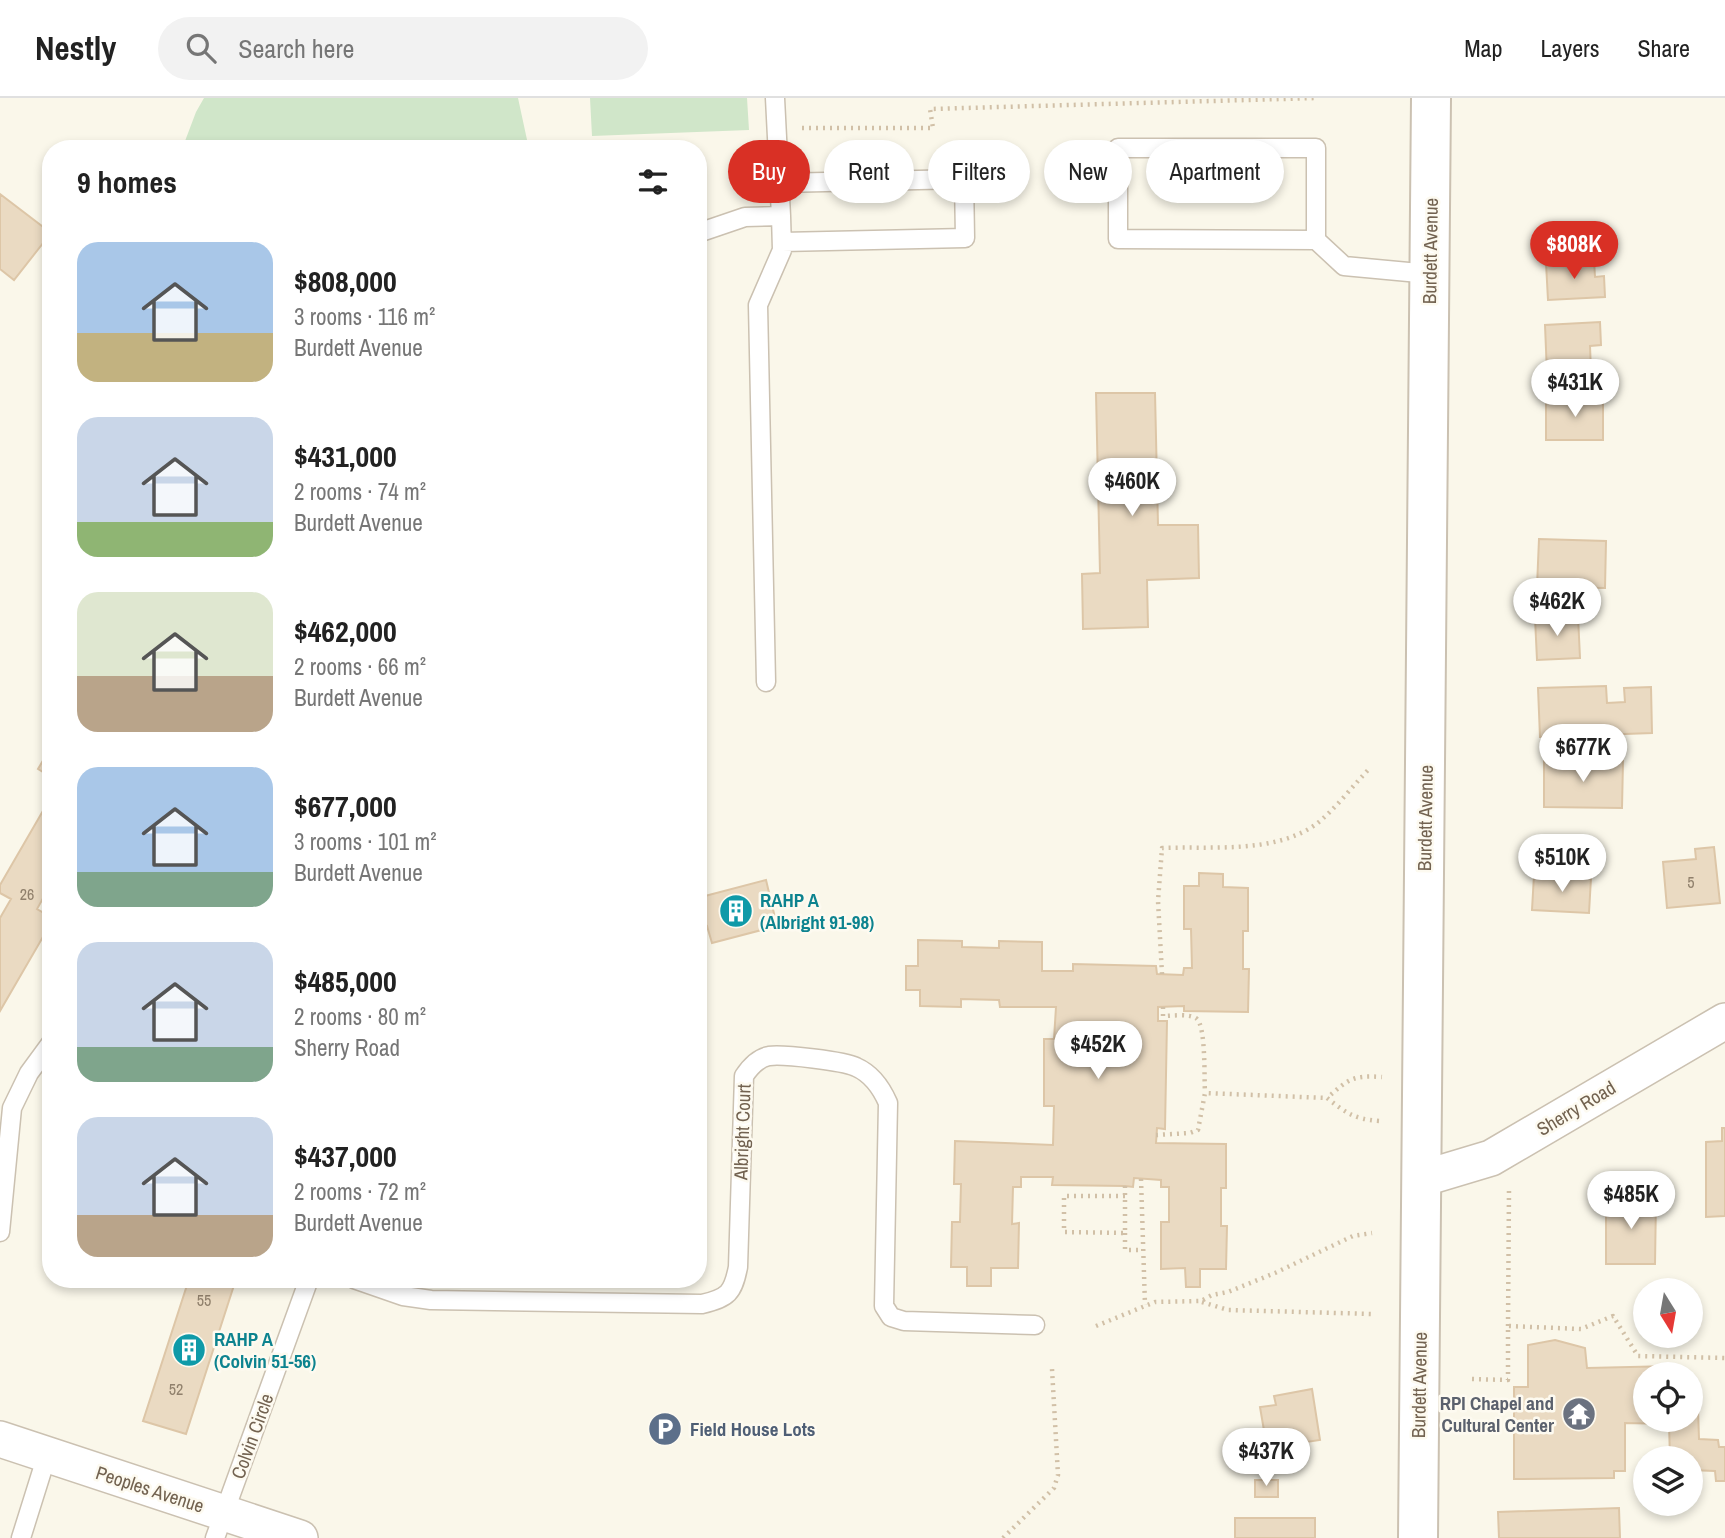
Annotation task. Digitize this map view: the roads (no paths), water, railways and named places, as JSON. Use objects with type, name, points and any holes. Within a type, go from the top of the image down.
[{"type":"street","name":"Burdett Avenue","points":[[1418,1538],[1431,98]]},
{"type":"street","name":"Sherry Road","points":[[1421,1179],[1491,1158],[1725,1021]]},
{"type":"street","name":"Peoples Avenue","points":[[0,1439],[47,1455],[220,1526],[300,1538]]},
{"type":"lane","points":[[775,98],[777,140]]},
{"type":"lane","points":[[1316,240],[1316,148],[1118,148],[1118,239],[1316,240],[1343,266],[1430,274]]},
{"type":"lane","points":[[782,242],[965,238],[964,179],[810,182]]},
{"type":"lane","points":[[766,682],[758,305],[782,250],[780,203]]},
{"type":"lane","points":[[707,230],[745,216],[781,216]]},
{"type":"lane","points":[[0,1232],[12,1108],[29,1073],[42,1055]]},
{"type":"lane","name":"Albright Court","points":[[380,1288],[403,1296],[445,1301],[702,1304],[717,1301],[729,1294],[735,1283],[738,1267],[744,1076],[760,1060],[770,1056],[841,1061],[869,1075],[882,1089],[888,1102],[884,1306],[891,1317],[904,1321],[1035,1325]]},
{"type":"lane","name":"Colvin Circle","points":[[220,1526],[306,1288]]},
{"type":"lane","points":[[21,1538],[47,1455]]},
{"type":"place","name":"RAHP A (Albright 91-98)","points":[[736,911]]},
{"type":"place","name":"RAHP A (Colvin 51-56)","points":[[189,1350]]},
{"type":"place","name":"RPI Chapel and Cultural Center","points":[[1579,1414]]},
{"type":"place","name":"Field House Lots","points":[[665,1429]]}]
